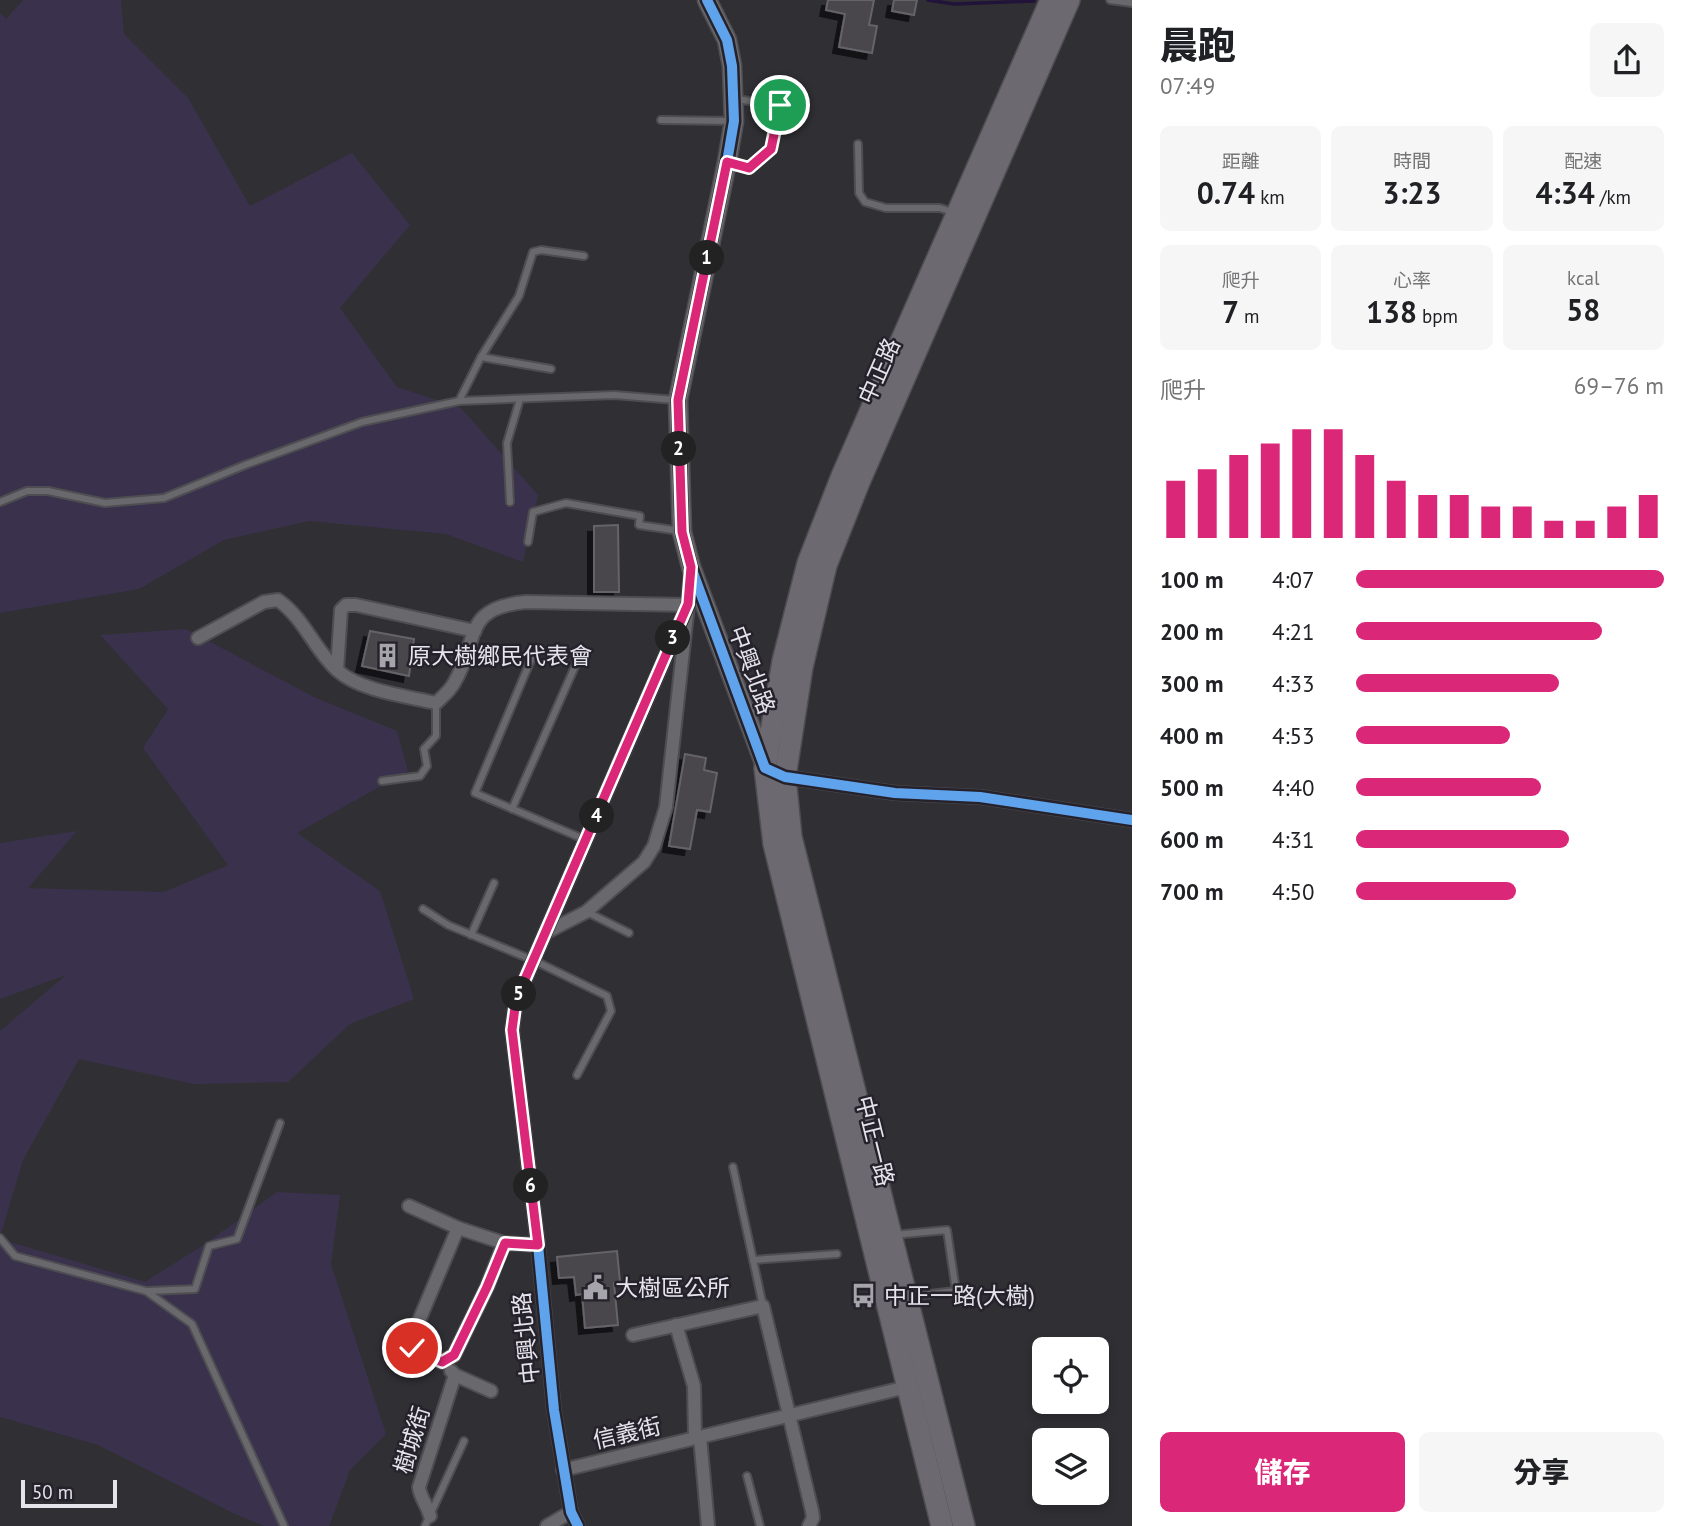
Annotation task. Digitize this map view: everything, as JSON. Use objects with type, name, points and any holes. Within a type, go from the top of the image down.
[{"type":"main road","name":"中正路","points":[[775,773],[783,661],[807,563],[842,476],[1051,0]]},
{"type":"main road","name":"中正路","points":[[775,773],[826,565],[859,482],[1069,0]]},
{"type":"main road","name":"中正一路","points":[[775,773],[906,1296],[942,1526]]},
{"type":"main road","name":"中正一路","points":[[775,773],[774,844],[919,1384],[964,1526]]},
{"type":"street","name":"中興北路","points":[[707,0],[727,40],[735,99],[734,121],[678,400],[682,532],[691,567],[775,773]]},
{"type":"street","name":"中興北路","points":[[578,1526],[571,1512],[554,1410],[538,1245],[512,1030],[516,1000],[688,604],[691,567]]},
{"type":"street","points":[[198,638],[264,602],[278,600],[292,610],[337,670],[355,683],[436,703],[454,684],[475,631],[486,612],[502,604],[526,601],[688,604],[666,807],[653,846],[644,862],[586,912],[547,932]]},
{"type":"street","points":[[337,670],[341,610],[346,605],[356,604],[475,631]]},
{"type":"street","points":[[775,773],[895,793],[980,797],[1132,820]]},
{"type":"street","points":[[409,1206],[458,1228],[505,1243],[538,1245]]},
{"type":"street","points":[[458,1228],[410,1342],[415,1351],[442,1362],[455,1375],[491,1391]]},
{"type":"street","points":[[442,1362],[454,1355],[505,1243]]},
{"type":"street","points":[[633,1335],[763,1306],[812,1511],[813,1518],[809,1526]]},
{"type":"street","points":[[676,1325],[694,1386],[708,1526]]},
{"type":"street","name":"樹城街","points":[[427,1521],[427,1503],[419,1495],[419,1486],[455,1375]]},
{"type":"street","name":"信義街","points":[[563,1469],[919,1384]]},
{"type":"street","points":[[547,1526],[571,1512]]},
{"type":"lane","points":[[1110,0],[1132,3]]},
{"type":"lane","points":[[727,162],[749,168],[771,149],[780,105],[735,99]]},
{"type":"lane","points":[[662,120],[734,121]]},
{"type":"lane","points":[[858,144],[859,193],[865,202],[886,208],[940,208],[957,214]]},
{"type":"lane","points":[[459,401],[481,356],[519,296],[533,252],[541,250],[584,256]]},
{"type":"lane","points":[[481,356],[551,369]]},
{"type":"lane","points":[[0,502],[27,491],[48,491],[106,503],[164,498],[362,422],[459,401],[614,395],[678,400]]},
{"type":"lane","points":[[510,502],[508,443],[520,399]]},
{"type":"lane","points":[[528,542],[533,512],[566,503],[640,516],[639,525],[682,532]]},
{"type":"lane","points":[[533,655],[475,793],[586,840]]},
{"type":"lane","points":[[512,809],[577,662]]},
{"type":"lane","points":[[382,780],[420,776],[427,766],[424,749],[436,736],[436,703]]},
{"type":"lane","points":[[471,935],[494,883]]},
{"type":"lane","points":[[423,909],[448,925],[535,961],[607,996],[611,1010],[577,1075]]},
{"type":"lane","points":[[586,912],[629,933]]},
{"type":"lane","points":[[0,1238],[15,1256],[146,1291],[195,1289],[209,1246],[237,1239],[280,1123]]},
{"type":"lane","points":[[733,1167],[763,1306]]},
{"type":"lane","points":[[890,1235],[947,1230],[956,1291],[906,1296]]},
{"type":"lane","points":[[753,1260],[837,1254]]},
{"type":"lane","points":[[146,1291],[192,1324],[284,1526]]},
{"type":"lane","points":[[427,1521],[464,1441]]},
{"type":"lane","points":[[747,1476],[760,1526]]},
{"type":"shaded area","points":[[23,0],[121,0],[124,34],[188,98],[250,206],[352,153],[410,225],[340,308],[397,387],[461,408],[538,495],[523,562],[446,534],[309,521],[224,540],[139,589],[0,613],[0,13],[6,19]]},
{"type":"shaded area","points":[[186,629],[314,697],[397,731],[408,771],[297,833],[380,891],[414,999],[350,1024],[288,1082],[194,1084],[79,1059],[23,1160],[0,1237],[0,1031],[66,975],[0,999],[0,843],[77,831],[28,888],[164,892],[228,865],[143,748],[168,709],[100,635]]},
{"type":"shaded area","points":[[277,1192],[340,1195],[331,1264],[386,1434],[350,1470],[329,1526],[264,1526],[98,1445],[0,1417],[0,1239],[145,1282],[205,1244]]},
{"type":"building","points":[[828,0],[874,0],[869,25],[877,26],[872,53],[839,47],[845,14],[826,10]]},
{"type":"building","points":[[894,0],[917,0],[914,15],[892,11]]},
{"type":"building","points":[[618,525],[619,592],[594,592],[594,526]]},
{"type":"building","name":"原大樹鄉民代表會","points":[[370,631],[414,639],[409,676],[362,666]]},
{"type":"building","points":[[685,754],[706,758],[704,770],[717,773],[710,812],[697,810],[690,849],[669,846]]},
{"type":"building","name":"大樹區公所","points":[[617,1251],[620,1282],[614,1283],[618,1325],[585,1328],[582,1294],[576,1295],[574,1277],[559,1278],[557,1257]]},
{"type":"waterway","points":[[928,0],[954,4],[1034,1]]},
{"type":"cycle path","points":[[707,0],[727,40],[732,66],[734,121],[678,400],[682,532],[691,567],[765,768],[785,777],[895,793],[980,797],[1132,820]]},
{"type":"cycle path","points":[[578,1526],[571,1512],[554,1410],[538,1245],[512,1030],[516,1000],[688,605],[691,574]]},
{"type":"place","name":"原大樹鄉民代表會","points":[[388,656]]},
{"type":"place","name":"大樹區公所","points":[[595,1288]]},
{"type":"place","name":"中正一路(大樹)","points":[[864,1296]]},
{"type":"route","points":[[412,1348],[442,1362],[454,1355],[505,1243],[538,1245],[512,1030],[516,1000],[688,604],[691,567],[682,532],[678,400],[727,162],[749,168],[771,149],[780,105]]}]
